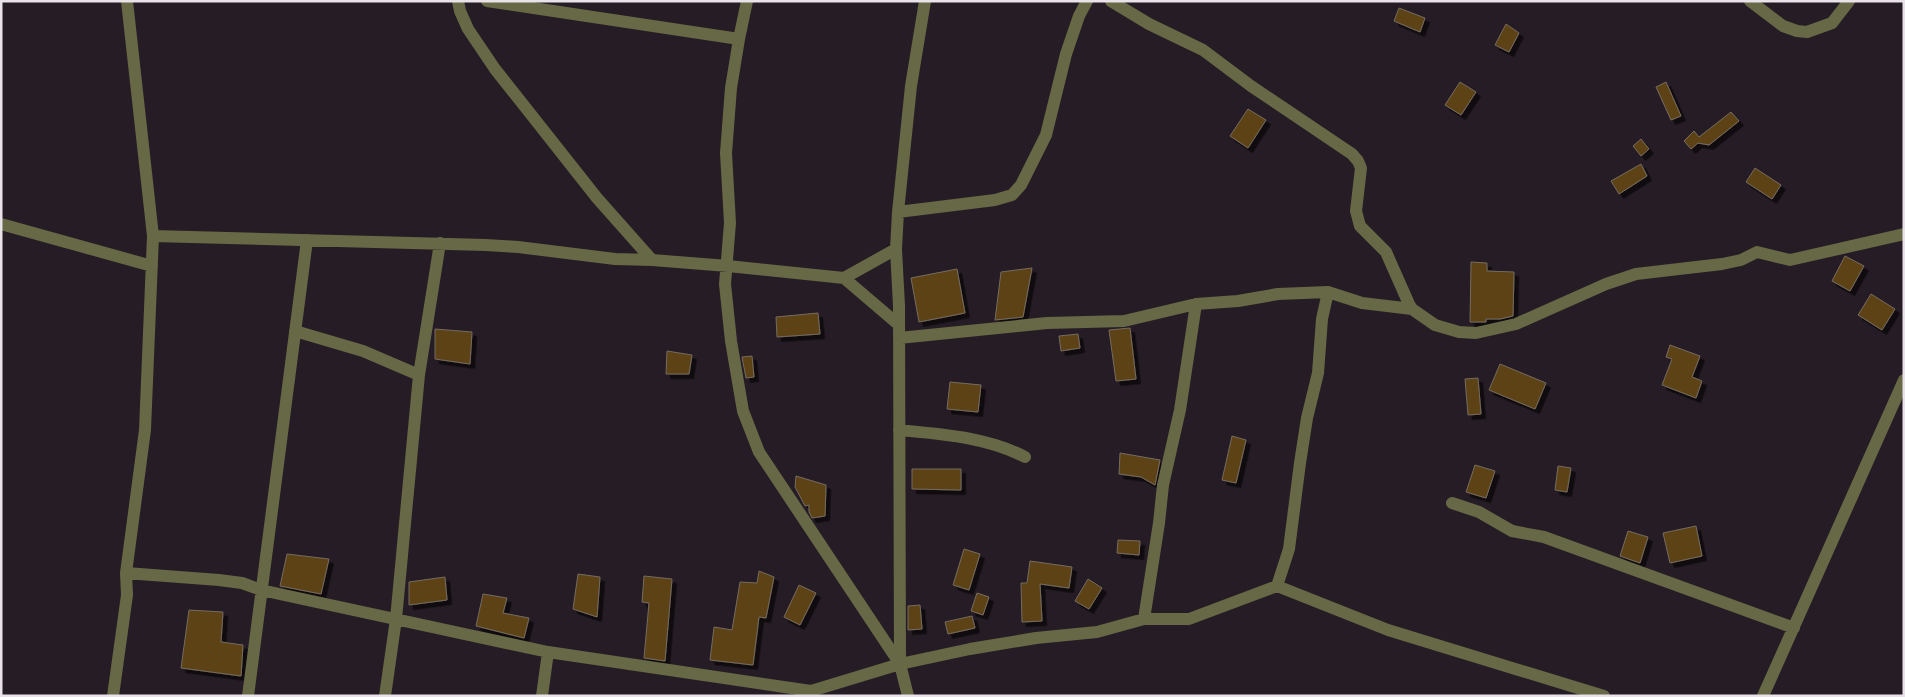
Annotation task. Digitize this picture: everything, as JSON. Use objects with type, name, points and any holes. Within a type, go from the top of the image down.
[{"type":"street","points":[[113,696],[127,595],[126,573],[144,430],[153,236],[127,1]]},
{"type":"street","points":[[458,1],[460,11],[468,28],[495,69],[597,198],[652,260]]},
{"type":"street","points":[[487,1],[739,38]]},
{"type":"street","points":[[747,1],[731,88],[726,154],[730,223],[728,266],[725,284],[731,341],[743,411],[759,452],[900,664]]},
{"type":"street","points":[[908,696],[900,664],[899,331],[896,249],[911,86],[925,1]]},
{"type":"street","points":[[898,212],[994,200],[1012,195],[1021,185],[1046,135],[1066,54],[1079,16],[1087,1]]},
{"type":"street","points":[[1111,1],[1150,24],[1202,50],[1251,86],[1352,154],[1361,168],[1356,211],[1358,224],[1386,252],[1412,309],[1427,321],[1444,329],[1476,333],[1516,324],[1606,284],[1636,274],[1722,264],[1741,260],[1758,252],[1790,260],[1904,234]]},
{"type":"street","points":[[1750,1],[1783,26],[1807,32],[1832,23],[1849,1]]},
{"type":"street","points":[[1,224],[152,266]]},
{"type":"street","points":[[153,236],[440,243],[518,247],[615,259],[728,266],[844,278],[896,249]]},
{"type":"street","points":[[248,696],[307,240]]},
{"type":"street","points":[[386,696],[396,619],[419,375],[440,243]]},
{"type":"street","points":[[844,278],[899,331],[1124,321],[1196,304],[1238,301],[1278,294],[1328,292],[1362,303],[1412,309]]},
{"type":"street","points":[[1277,586],[1289,549],[1307,418],[1318,373],[1322,319],[1328,292]]},
{"type":"street","points":[[1144,618],[1164,485],[1180,410],[1196,304]]},
{"type":"street","points":[[295,332],[363,351],[419,375]]},
{"type":"street","points":[[1763,696],[1902,389]]},
{"type":"street","points":[[899,430],[949,435],[1008,448],[1024,457]]},
{"type":"street","points":[[1452,503],[1479,512],[1512,531],[1544,537],[1794,628]]},
{"type":"street","points":[[126,573],[242,583],[261,590],[548,652],[811,693],[900,664],[970,649],[1036,638],[1097,632],[1144,618],[1189,618],[1277,586],[1388,630],[1604,696]]},
{"type":"street","points":[[542,696],[548,652]]},
{"type":"building","points":[[1399,8],[1425,18],[1420,32],[1394,21]]},
{"type":"building","points":[[1506,24],[1519,33],[1509,52],[1495,45]]},
{"type":"building","points":[[1460,82],[1476,92],[1461,115],[1445,105]]},
{"type":"building","points":[[1666,82],[1681,116],[1671,120],[1656,87]]},
{"type":"building","points":[[1248,109],[1266,120],[1248,148],[1230,136]]},
{"type":"building","points":[[1731,112],[1739,121],[1709,145],[1698,143],[1691,149],[1684,141],[1694,131],[1699,137]]},
{"type":"building","points":[[1641,139],[1649,149],[1641,156],[1633,146]]},
{"type":"building","points":[[1641,164],[1647,176],[1619,194],[1611,181]]},
{"type":"building","points":[[1755,168],[1781,185],[1772,199],[1746,182]]},
{"type":"building","points":[[1845,256],[1864,266],[1850,291],[1832,281]]},
{"type":"building","points":[[1471,262],[1487,263],[1487,271],[1514,272],[1513,316],[1500,319],[1486,319],[1486,322],[1470,322]]},
{"type":"building","points":[[1032,268],[1023,317],[995,320],[1001,272]]},
{"type":"building","points":[[957,269],[965,313],[919,322],[911,278]]},
{"type":"building","points":[[1871,294],[1895,309],[1882,330],[1858,315]]},
{"type":"building","points":[[818,313],[820,334],[777,337],[776,317]]},
{"type":"building","points":[[1130,328],[1136,379],[1116,381],[1109,330]]},
{"type":"building","points":[[435,329],[472,332],[470,364],[435,359]]},
{"type":"building","points":[[1078,334],[1080,348],[1061,351],[1059,336]]},
{"type":"building","points":[[1670,345],[1700,356],[1692,377],[1702,381],[1696,398],[1662,385],[1672,359],[1666,357]]},
{"type":"building","points":[[667,351],[692,355],[689,374],[666,374]]},
{"type":"building","points":[[752,356],[754,377],[746,378],[742,357]]},
{"type":"building","points":[[1500,364],[1546,383],[1535,409],[1489,390]]},
{"type":"building","points":[[1478,378],[1481,414],[1468,415],[1465,379]]},
{"type":"building","points":[[950,382],[981,385],[978,412],[947,409]]},
{"type":"building","points":[[1232,436],[1246,440],[1236,483],[1222,480]]},
{"type":"building","points":[[1120,453],[1160,460],[1155,485],[1141,477],[1119,474]]},
{"type":"building","points":[[1475,465],[1495,471],[1486,498],[1466,492]]},
{"type":"building","points":[[1558,466],[1571,468],[1567,492],[1555,490]]},
{"type":"building","points":[[912,469],[961,469],[961,490],[912,489]]},
{"type":"building","points":[[796,476],[826,485],[825,516],[812,518],[809,512],[809,505],[805,506],[795,487]]},
{"type":"building","points":[[1696,526],[1702,556],[1670,563],[1663,533]]},
{"type":"building","points":[[1628,531],[1648,537],[1640,563],[1620,556]]},
{"type":"building","points":[[1118,540],[1140,541],[1139,555],[1117,553]]},
{"type":"building","points":[[964,549],[980,554],[969,590],[953,585]]},
{"type":"building","points":[[287,554],[329,559],[321,594],[280,586]]},
{"type":"building","points":[[1030,561],[1072,567],[1069,588],[1040,584],[1042,621],[1022,622],[1021,583],[1027,583]]},
{"type":"building","points":[[759,571],[774,577],[766,618],[759,617],[753,665],[710,660],[714,627],[732,630],[740,582],[757,583]]},
{"type":"building","points":[[578,574],[600,577],[597,617],[573,609]]},
{"type":"building","points":[[644,576],[672,579],[665,661],[644,658],[649,603],[642,602]]},
{"type":"building","points":[[445,577],[447,600],[409,605],[409,582]]},
{"type":"building","points":[[1088,579],[1102,588],[1089,609],[1075,601]]},
{"type":"building","points":[[799,585],[816,593],[800,625],[784,617]]},
{"type":"building","points":[[977,593],[989,597],[983,615],[971,611]]},
{"type":"building","points":[[483,594],[507,598],[503,613],[529,618],[524,638],[476,626]]},
{"type":"building","points":[[920,605],[922,629],[908,630],[908,606]]},
{"type":"building","points":[[189,610],[223,612],[221,642],[243,645],[241,676],[181,668]]},
{"type":"building","points":[[972,616],[975,628],[948,634],[945,622]]}]
